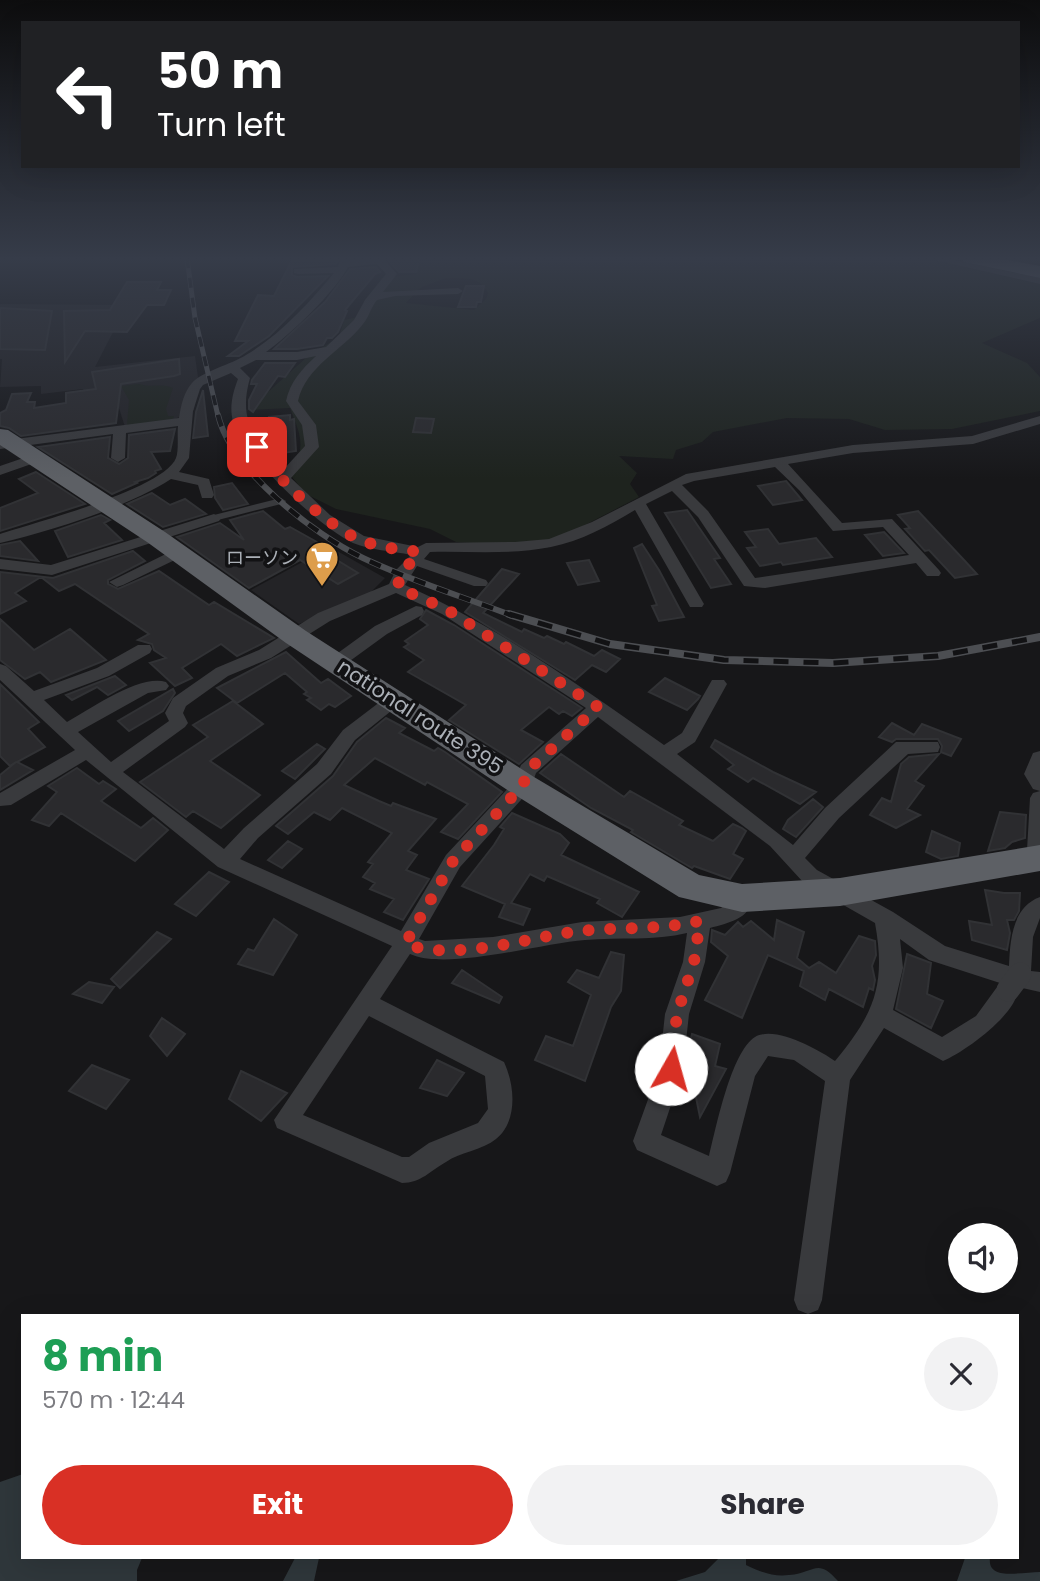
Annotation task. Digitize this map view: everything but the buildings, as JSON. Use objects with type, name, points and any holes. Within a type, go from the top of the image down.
[{"type":"highway","name":"national route 395","points":[[12,445],[167,545],[296,637],[395,699],[523,785],[691,887],[742,898],[840,892],[1040,858]]},
{"type":"street","points":[[0,539],[153,486],[182,460],[191,391],[199,382],[234,369],[285,332]]},
{"type":"street","points":[[283,478],[312,447],[309,425],[292,401],[295,388],[306,372],[349,332]]},
{"type":"street","points":[[254,356],[297,356],[330,350]]},
{"type":"street","points":[[234,369],[244,378],[238,394],[238,422],[264,461],[325,518],[359,540],[416,556],[480,583]]},
{"type":"street","points":[[397,587],[402,573],[426,548],[536,545],[564,540],[691,477],[892,444],[973,440],[1040,420]]},
{"type":"street","points":[[0,471],[12,445],[185,421]]},
{"type":"street","points":[[118,458],[120,429]]},
{"type":"street","points":[[779,462],[838,528],[887,522],[933,573]]},
{"type":"street","points":[[169,474],[204,482],[207,495]]},
{"type":"street","points":[[673,484],[703,514],[750,583],[765,583],[920,558]]},
{"type":"street","points":[[117,582],[167,545],[214,518],[281,501]]},
{"type":"street","points":[[638,502],[696,604]]},
{"type":"street","points":[[0,564],[52,570],[167,545]]},
{"type":"street","points":[[110,772],[180,723],[174,713],[179,702],[222,672],[296,637],[324,617],[397,587],[448,610],[598,707],[777,841],[810,876],[885,918],[937,953],[1023,982]]},
{"type":"street","points":[[337,662],[381,630],[416,611]]},
{"type":"street","points":[[30,699],[103,672],[144,649]]},
{"type":"street","points":[[0,670],[110,772],[225,860],[423,950],[494,946],[582,931],[680,926],[727,915],[741,905],[742,898]]},
{"type":"street","points":[[664,754],[689,737],[718,684]]},
{"type":"street","points":[[64,731],[144,688],[160,686]]},
{"type":"street","points":[[225,860],[324,769],[349,735],[395,699]]},
{"type":"street","points":[[368,1004],[496,1070],[500,1112],[486,1130],[438,1152],[413,1170],[402,1170],[286,1120],[405,944],[453,861],[523,785],[528,770],[598,707]]},
{"type":"street","points":[[793,858],[832,813],[904,747],[931,747]]},
{"type":"street","points":[[4,800],[23,785],[49,775],[87,751]]},
{"type":"street","points":[[1040,758],[1033,774],[1040,784]]},
{"type":"street","points":[[1040,798],[1037,849],[1040,858]]},
{"type":"street","points":[[880,1014],[943,1050],[984,1023],[1023,982],[1021,934],[1035,909],[1040,906]]},
{"type":"street","points":[[808,1300],[838,1076],[858,1052],[880,1014],[892,967],[885,918]]},
{"type":"street","points":[[700,921],[694,962],[677,1014],[671,1069],[646,1141],[717,1173],[744,1072],[762,1045],[799,1050],[838,1076]]},
{"type":"shaded area","points":[[0,332],[113,332],[95,367],[195,356],[198,377],[194,410],[173,420],[125,427],[118,405],[90,407],[83,389],[41,394],[41,386],[0,387]]},
{"type":"shaded area","points":[[341,332],[1008,332],[982,343],[1027,363],[1040,377],[1040,411],[952,429],[885,430],[849,419],[787,418],[713,432],[702,442],[676,450],[673,459],[619,456],[637,473],[630,484],[639,497],[564,536],[547,548],[456,542],[430,529],[336,509],[306,494],[292,477],[299,457],[300,442],[290,408],[248,410],[307,357],[339,337]]},
{"type":"shaded area","points":[[139,384],[173,388],[166,409],[168,416],[174,416],[173,420],[127,425],[129,400],[121,386]]},
{"type":"shaded area","points":[[330,547],[385,578],[368,595],[299,624],[251,590]]},
{"type":"shaded area","points":[[21,1475],[21,1559],[142,1559],[137,1570],[137,1581],[0,1581],[0,1482]]},
{"type":"shaded area","points":[[294,1559],[319,1559],[314,1581],[283,1581]]},
{"type":"shaded area","points":[[718,1559],[746,1559],[746,1565],[762,1572],[789,1575],[820,1568],[838,1581],[676,1581],[705,1572]]},
{"type":"shaded area","points":[[965,1559],[990,1559],[994,1570],[999,1573],[1040,1572],[1040,1581],[957,1581]]},
{"type":"railway","points":[[198,332],[218,416]]},
{"type":"railway","points":[[218,415],[226,436],[256,478],[321,533],[381,566],[513,616]]},
{"type":"railway","points":[[509,614],[610,644],[724,660],[833,663],[938,656],[1040,637]]},
{"type":"place","name":"ローソン","points":[[322,588]]},
{"type":"route","points":[[257,447],[264,461],[325,518],[359,540],[419,552],[402,573],[397,587],[448,610],[598,707],[528,770],[523,785],[453,861],[405,944],[423,950],[494,946],[582,931],[680,926],[700,921],[694,962],[677,1014],[671,1069]]}]
